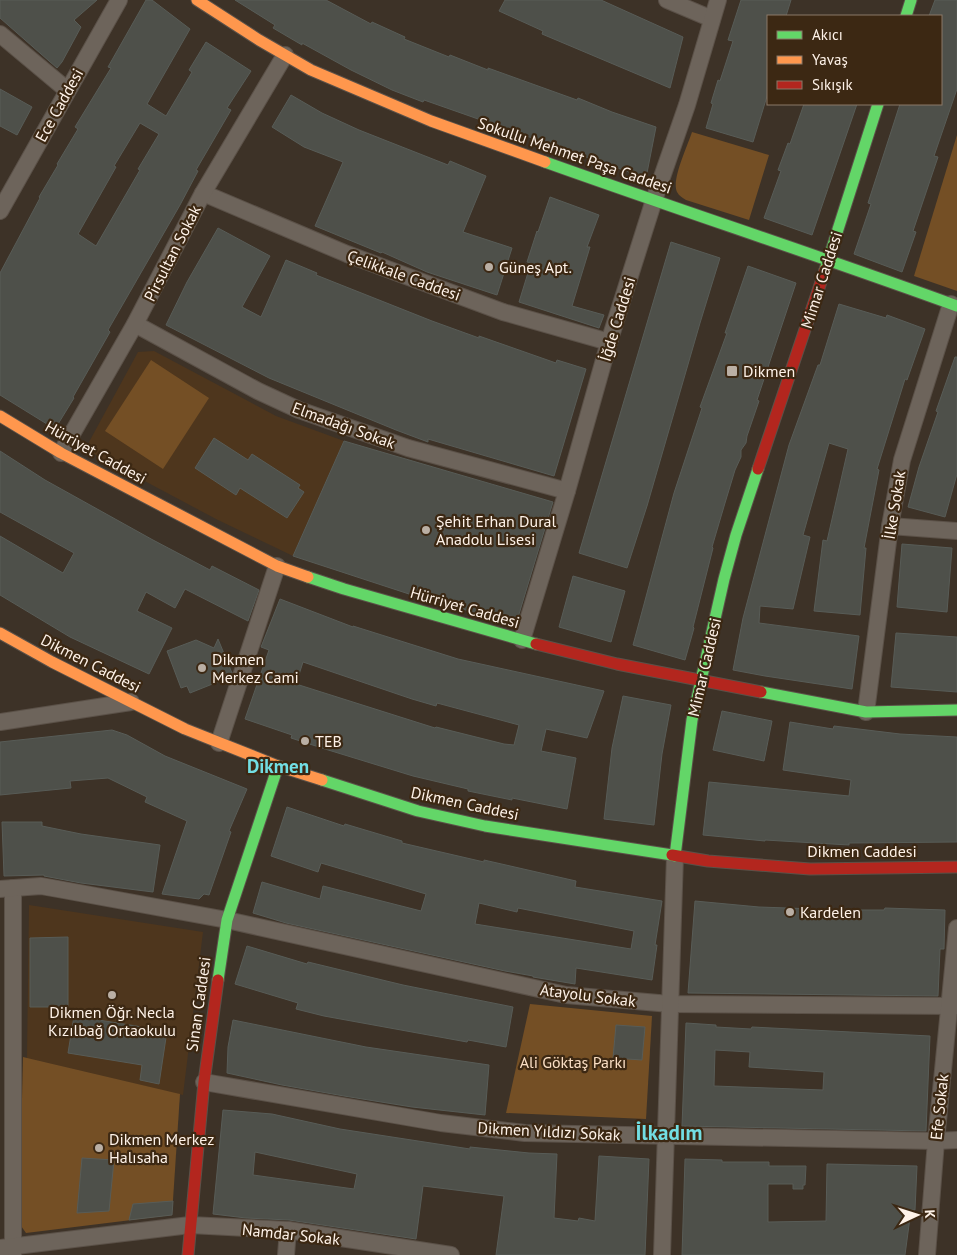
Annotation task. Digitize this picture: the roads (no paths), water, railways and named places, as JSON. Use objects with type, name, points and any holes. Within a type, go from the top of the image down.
[{"type":"main road","name":"Sokullu Mehmet Paşa Caddesi","points":[[198,0],[259,40],[335,81],[439,124],[828,259],[954,305]]},
{"type":"main road","points":[[906,15],[911,0]]},
{"type":"main road","name":"Mimar Caddesi","points":[[675,856],[685,762],[700,679],[736,535],[878,105]]},
{"type":"main road","name":"Hürriyet Caddesi","points":[[0,416],[61,453],[277,566],[344,589],[522,640],[617,664],[866,712],[957,710]]},
{"type":"main road","name":"Dikmen Caddesi","points":[[0,633],[52,662],[185,729],[278,766],[418,811],[485,826],[708,861],[810,868],[957,867]]},
{"type":"main road","name":"Sinan Caddesi","points":[[188,1255],[204,1082],[227,920],[278,766]]},
{"type":"street","name":"Ece Caddesi","points":[[2,203],[119,0]]},
{"type":"street","points":[[667,0],[712,19]]},
{"type":"street","name":"İğde Caddesi","points":[[522,640],[609,342],[654,200],[687,105],[718,0]]},
{"type":"street","points":[[0,34],[67,90]]},
{"type":"street","name":"Pirsultan Sokak","points":[[61,453],[135,324],[204,193],[285,54]]},
{"type":"street","name":"Çelikkale Caddesi","points":[[204,193],[347,254],[466,298],[529,320],[609,342]]},
{"type":"street","name":"İlke Sokak","points":[[866,712],[890,526],[902,460],[954,305]]},
{"type":"street","name":"Elmadağı Sokak","points":[[135,324],[258,391],[299,410],[408,448],[567,491]]},
{"type":"street","points":[[890,526],[957,532]]},
{"type":"street","points":[[218,743],[277,566]]},
{"type":"street","points":[[0,722],[131,702]]},
{"type":"street","name":"Mimar Caddesi","points":[[662,1255],[675,856]]},
{"type":"street","name":"Atayolu Sokak","points":[[6,888],[41,886],[227,920],[566,995],[670,1004],[954,1006]]},
{"type":"street","points":[[6,888],[9,1250]]},
{"type":"street","name":"Efe Sokak","points":[[926,1255],[936,1141],[954,1006],[957,928]]},
{"type":"street","name":"Dikmen Yıldızı Sokak","points":[[204,1082],[441,1123],[525,1133],[957,1140]]},
{"type":"street","name":"Namdar Sokak","points":[[9,1250],[190,1225],[288,1230],[451,1255]]},
{"type":"street","points":[[286,1255],[288,1230]]},
{"type":"place","name":"Güneş Apt.","points":[[489,267]]},
{"type":"place","name":"Dikmen","points":[[732,371]]},
{"type":"place","name":"Şehit Erhan Dural Anadolu Lisesi","points":[[426,530]]},
{"type":"place","name":"Dikmen Merkez Cami","points":[[202,668]]},
{"type":"place","name":"TEB","points":[[305,741]]},
{"type":"place","name":"Kardelen","points":[[790,912]]},
{"type":"place","name":"Dikmen Öğr. Necla Kızılbağ Ortaokulu","points":[[112,995]]},
{"type":"place","name":"Dikmen Merkez Halısaha","points":[[99,1148]]},
{"type":"district","name":"Dikmen","points":[[278,766]]},
{"type":"district","name":"İlkadım","points":[[669,1132]]},
{"type":"park label","name":"Ali Göktaş Parkı","points":[[573,1062]]}]
